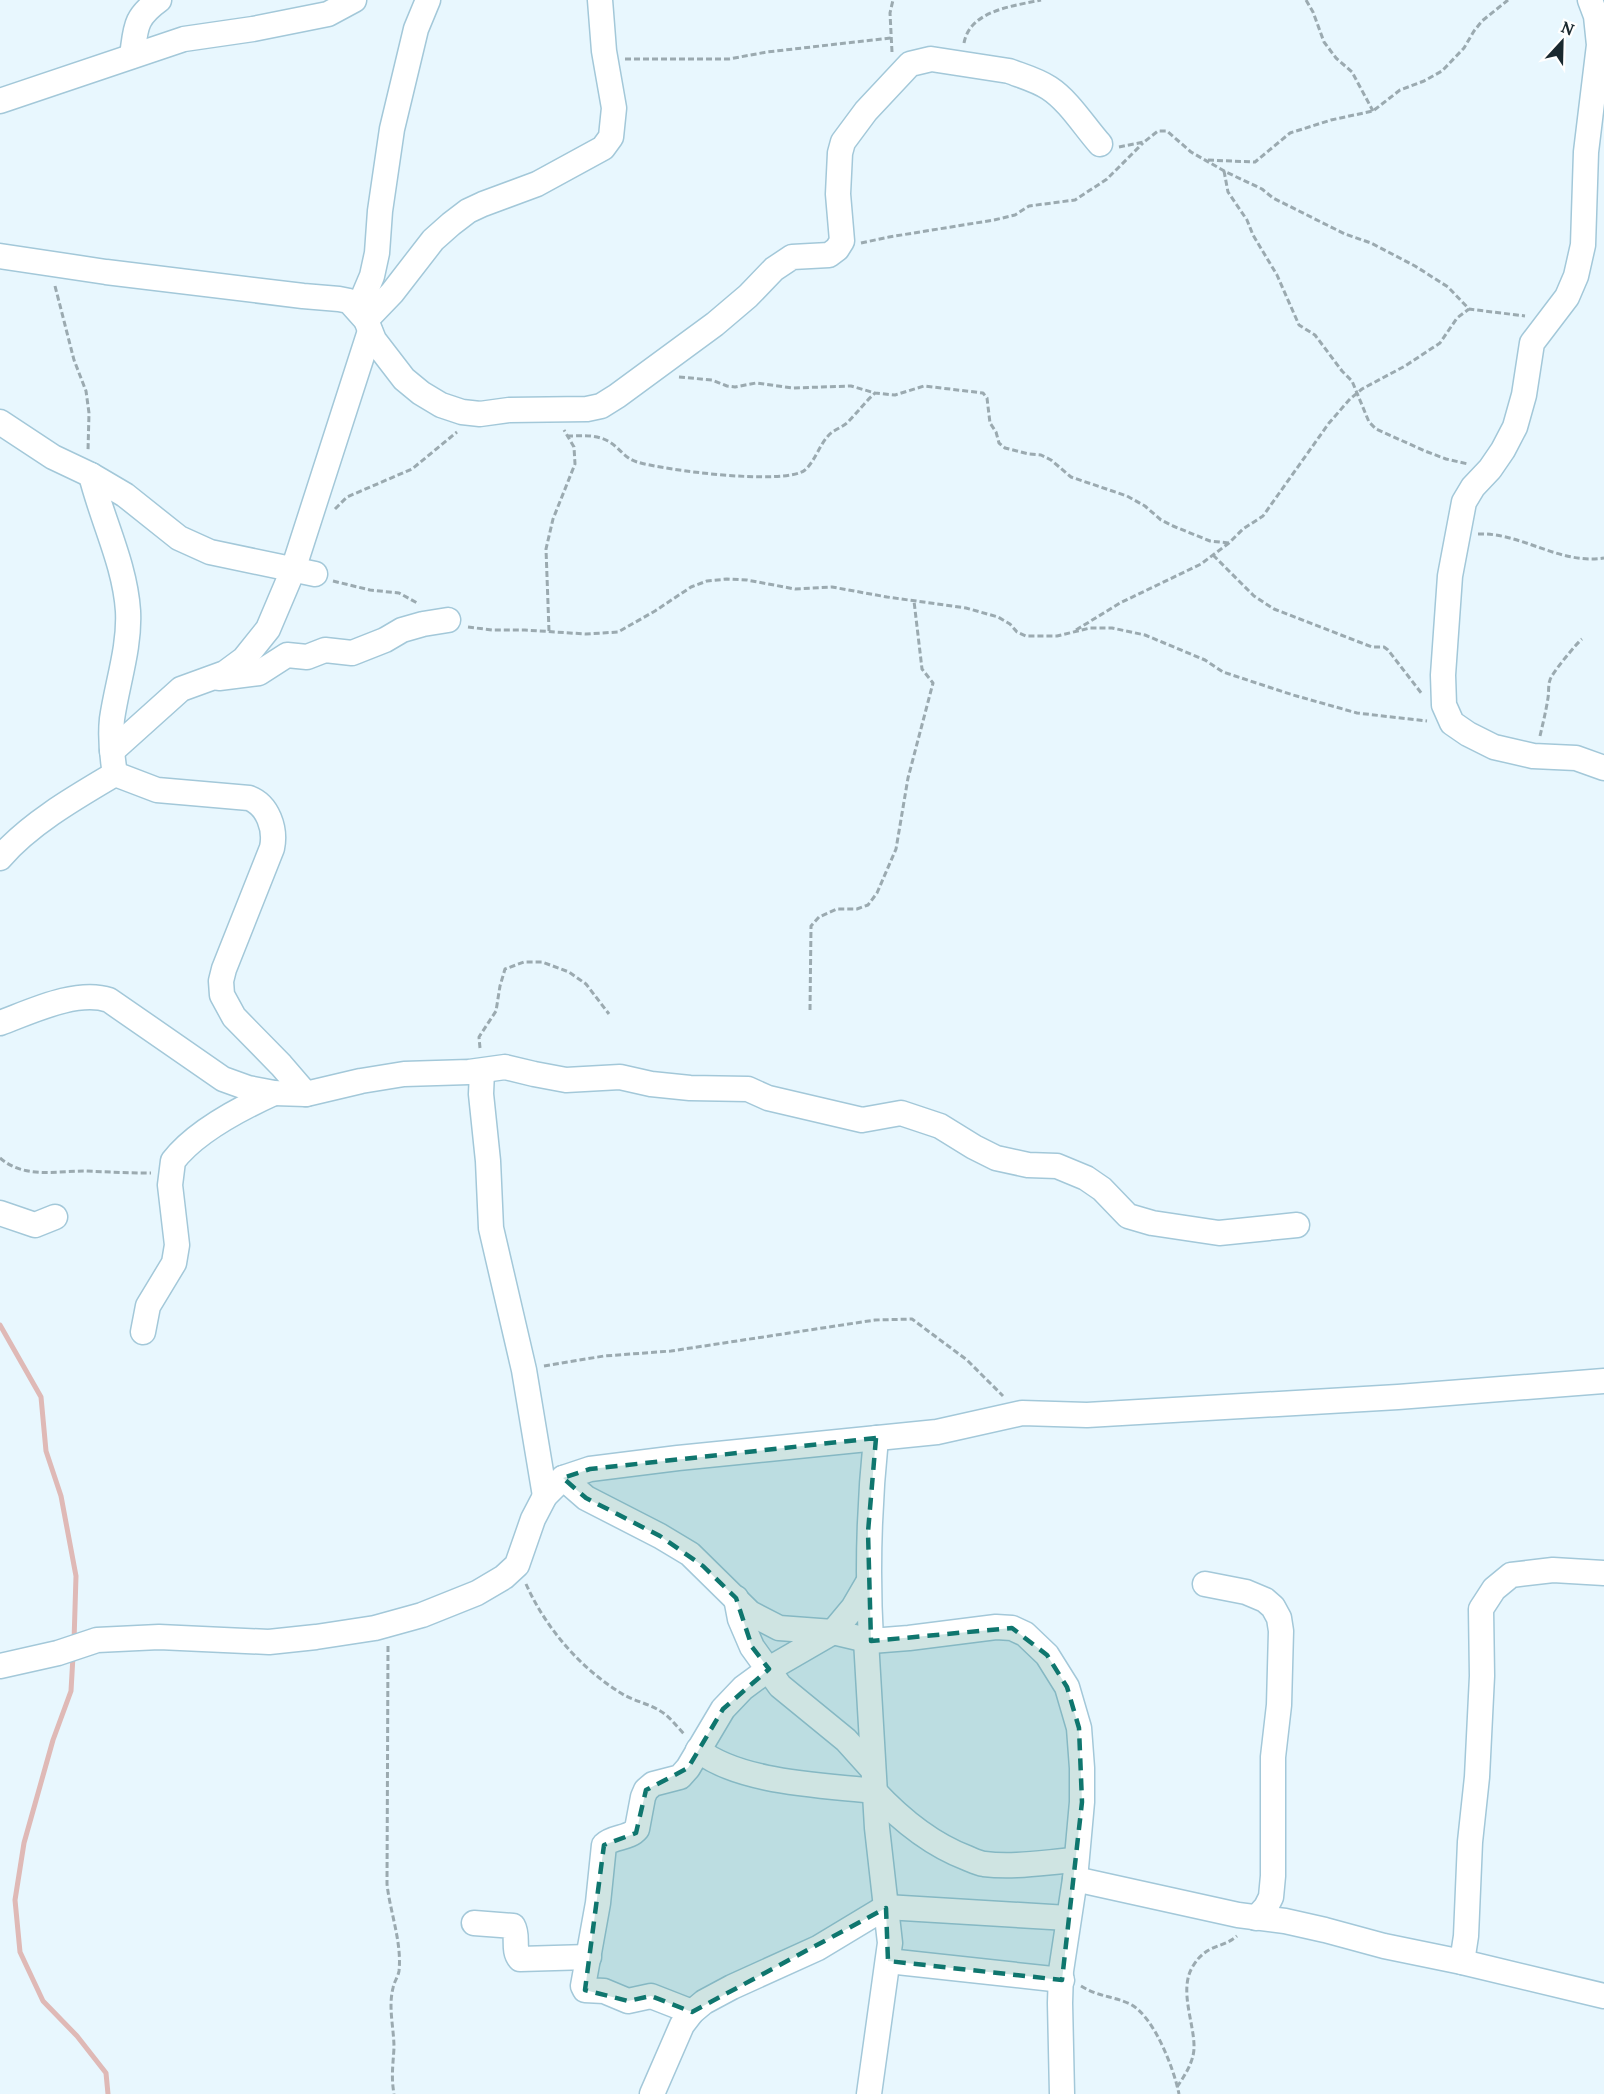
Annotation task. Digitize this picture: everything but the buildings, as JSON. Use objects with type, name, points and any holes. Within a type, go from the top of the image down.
[{"type":"street","points":[[132,56],[137,22],[144,12],[159,0]]},
{"type":"street","points":[[0,101],[184,39],[253,29],[321,7],[354,0]]},
{"type":"street","points":[[0,858],[9,848],[113,763],[180,689],[225,673],[244,658],[268,629],[304,572],[365,320],[377,253],[380,211],[392,129],[416,29],[428,0]]},
{"type":"street","points":[[365,320],[392,293],[433,240],[468,211],[537,184],[603,148],[611,137],[614,108],[613,92],[605,60],[600,0]]},
{"type":"street","points":[[1590,0],[1596,16],[1600,71],[1586,152],[1583,245],[1576,276],[1567,297],[1550,323],[1532,343],[1524,395],[1515,427],[1503,450],[1490,469],[1473,487],[1464,502],[1450,576],[1443,675],[1446,708],[1452,723],[1468,734],[1494,747],[1533,756],[1576,758],[1604,768]]},
{"type":"street","points":[[0,256],[349,301],[365,320],[374,340],[399,373],[421,393],[441,405],[462,412],[480,414],[509,410],[588,409],[601,406],[715,324],[748,296],[774,269],[792,257],[809,254],[829,255],[837,249],[842,241],[838,194],[840,153],[843,142],[866,111],[910,64],[931,59],[961,63],[1009,71],[1047,86],[1057,94],[1100,144]]},
{"type":"street","points":[[0,422],[53,458],[91,475],[125,495],[179,538],[210,552],[304,572]]},
{"type":"street","points":[[91,475],[97,502],[123,580],[128,612],[121,676],[112,720],[113,763]]},
{"type":"street","points":[[207,680],[259,673],[287,655],[308,657],[325,650],[352,653],[386,640],[402,630],[448,620]]},
{"type":"street","points":[[113,763],[157,790],[249,798],[257,801],[265,811],[275,836],[224,969],[221,981],[222,995],[234,1017],[306,1094]]},
{"type":"street","points":[[0,1023],[56,1002],[92,996],[100,997],[109,1000],[223,1079],[248,1088],[274,1093],[306,1094],[404,1074],[445,1074],[506,1067],[566,1080],[620,1077],[651,1084],[690,1088],[748,1089],[768,1098],[862,1120],[901,1113],[940,1126],[996,1158],[1028,1165],[1057,1166],[1086,1178],[1102,1190],[1128,1216],[1152,1223],[1219,1233],[1260,1231],[1297,1225]]},
{"type":"street","points":[[482,1071],[481,1094],[488,1161],[491,1228],[524,1370],[545,1496]]},
{"type":"street","points":[[144,1332],[148,1306],[174,1263],[177,1245],[171,1166],[176,1157],[236,1110],[274,1093]]},
{"type":"street","points":[[0,1213],[35,1225],[55,1217]]},
{"type":"street","points":[[0,1666],[58,1653],[97,1640],[159,1637],[269,1641],[316,1637],[387,1625],[440,1608],[477,1593],[504,1577],[517,1565],[533,1519],[545,1496],[563,1478],[590,1469],[937,1432],[1022,1413],[1087,1415],[1398,1397],[1604,1381]]},
{"type":"street","points":[[869,2094],[890,1942],[873,1781],[868,1640],[868,1532],[876,1437]]},
{"type":"street","points":[[563,1478],[586,1498],[690,1554],[750,1613],[779,1628],[833,1632],[868,1640],[909,1638],[996,1627],[1012,1628],[1025,1634],[1047,1655],[1067,1687],[1079,1728],[1082,1802],[1076,1870],[1061,1971],[1062,2094]]},
{"type":"street","points":[[1462,1962],[1466,1936],[1469,1853],[1479,1732],[1482,1676],[1481,1609],[1494,1589],[1511,1575],[1553,1570],[1604,1573]]},
{"type":"street","points":[[692,2012],[651,1996],[628,2001],[604,1991],[585,1990],[583,1986],[598,1903],[604,1845],[609,1841],[634,1833],[646,1791],[653,1784],[680,1776],[688,1768],[723,1709],[743,1688],[770,1669],[833,1632],[853,1608],[867,1584]]},
{"type":"street","points":[[1205,1584],[1246,1592],[1265,1599],[1279,1618],[1281,1631],[1279,1706],[1273,1757],[1273,1876],[1266,1907],[1256,1918]]},
{"type":"street","points":[[735,1598],[740,1619],[752,1647],[780,1686],[846,1740],[891,1810],[916,1832],[951,1852],[983,1864],[1027,1864],[1076,1870],[1164,1900],[1256,1918],[1285,1921],[1604,1996]]},
{"type":"street","points":[[698,1750],[710,1759],[731,1768],[791,1782],[873,1781]]},
{"type":"street","points":[[652,2094],[682,2025],[704,2002],[818,1948],[886,1907],[1068,1918]]},
{"type":"street","points":[[474,1923],[513,1926],[516,1930],[517,1955],[520,1959],[589,1957]]},
{"type":"street","points":[[888,1961],[1062,1980]]},
{"type":"path","points":[[893,0],[890,13],[894,80]]},
{"type":"path","points":[[961,63],[966,34],[980,19],[1004,8],[1041,0]]},
{"type":"path","points":[[1306,0],[1324,42],[1336,58],[1352,72],[1373,111]]},
{"type":"path","points":[[1208,160],[1255,162],[1290,133],[1331,120],[1373,111],[1395,93],[1442,71],[1464,48],[1482,21],[1508,0]]},
{"type":"path","points":[[605,60],[729,59],[766,52],[891,38]]},
{"type":"path","points":[[837,249],[889,237],[994,220],[1015,215],[1029,206],[1075,200],[1107,179],[1158,131],[1167,131],[1191,152],[1262,189],[1273,198],[1331,228],[1371,243],[1415,266],[1448,287],[1469,309],[1526,316],[1550,323]]},
{"type":"path","points":[[1100,144],[1116,148],[1144,142]]},
{"type":"path","points":[[1224,171],[1228,192],[1247,220],[1253,235],[1277,275],[1299,325],[1315,334],[1352,381],[1369,422],[1376,429],[1446,459],[1490,469]]},
{"type":"path","points":[[44,262],[58,293],[74,360],[86,392],[89,413],[87,458],[91,475]]},
{"type":"path","points":[[1074,631],[1120,603],[1201,564],[1263,516],[1329,423],[1358,392],[1440,343],[1457,318],[1469,309]]},
{"type":"path","points":[[649,372],[687,379],[712,380],[727,386],[756,383],[793,388],[851,386],[875,393],[895,395],[924,386],[983,393],[987,398],[990,423],[999,443],[1005,448],[1041,455],[1051,460],[1071,477],[1127,496],[1173,526],[1210,541],[1229,543]]},
{"type":"path","points":[[567,436],[592,436],[607,441],[624,456],[648,465],[745,477],[795,475],[804,471],[832,432],[846,424],[875,393]]},
{"type":"path","points":[[549,631],[546,549],[553,519],[575,464],[574,447],[552,411]]},
{"type":"path","points":[[330,514],[348,497],[412,469],[436,447],[480,414]]},
{"type":"path","points":[[1456,540],[1478,534],[1494,533],[1561,555],[1593,560],[1604,558]]},
{"type":"path","points":[[1213,555],[1254,596],[1274,609],[1372,647],[1388,650],[1419,692],[1446,708]]},
{"type":"path","points":[[304,572],[341,584],[399,593],[448,620],[472,628],[586,634],[618,632],[691,587],[706,581],[727,579],[795,588],[832,587],[966,608],[998,616],[1017,632],[1026,636],[1057,636],[1090,628],[1112,628],[1145,635],[1205,660],[1223,672],[1240,679],[1293,695],[1357,713],[1410,717],[1460,728]]},
{"type":"path","points":[[810,1010],[811,926],[819,917],[837,909],[857,909],[868,904],[878,893],[896,849],[908,778],[933,683],[922,669],[914,601]]},
{"type":"path","points":[[1533,756],[1540,737],[1549,680],[1582,639]]},
{"type":"path","points":[[482,1071],[479,1037],[496,1011],[505,969],[524,962],[542,962],[569,972],[586,984],[609,1014]]},
{"type":"path","points":[[0,1158],[22,1170],[50,1173],[82,1171],[171,1174]]},
{"type":"path","points":[[524,1370],[604,1356],[671,1351],[875,1320],[912,1319],[967,1360],[1022,1413]]},
{"type":"path","points":[[517,1565],[534,1602],[552,1630],[587,1667],[624,1695],[665,1714],[698,1750]]},
{"type":"path","points":[[387,1625],[389,1670],[386,1743],[387,1884],[389,1907],[397,1936],[399,1972],[393,1988],[390,2017],[394,2047],[391,2074],[394,2094]]},
{"type":"path","points":[[1178,2087],[1188,2070],[1194,2050],[1187,1988],[1192,1968],[1207,1949],[1234,1939],[1256,1918]]},
{"type":"path","points":[[1062,1980],[1077,1984],[1095,1995],[1131,2004],[1143,2014],[1153,2026],[1179,2094]]},
{"type":"highlighted area","points":[[876,1438],[868,1532],[871,1641],[1012,1628],[1047,1655],[1067,1687],[1079,1728],[1082,1802],[1062,1980],[888,1961],[886,1908],[692,2012],[651,1996],[628,2001],[585,1990],[604,1845],[636,1833],[646,1790],[688,1768],[723,1709],[769,1669],[752,1647],[736,1598],[703,1566],[660,1536],[586,1498],[563,1478],[590,1469]]},
{"type":"waterway","points":[[0,1325],[41,1397],[46,1451],[61,1496],[76,1576],[74,1641]]},
{"type":"waterway","points":[[73,1656],[71,1691],[53,1740],[24,1843],[15,1900],[20,1952],[43,2001],[77,2036],[106,2073],[108,2094]]}]
